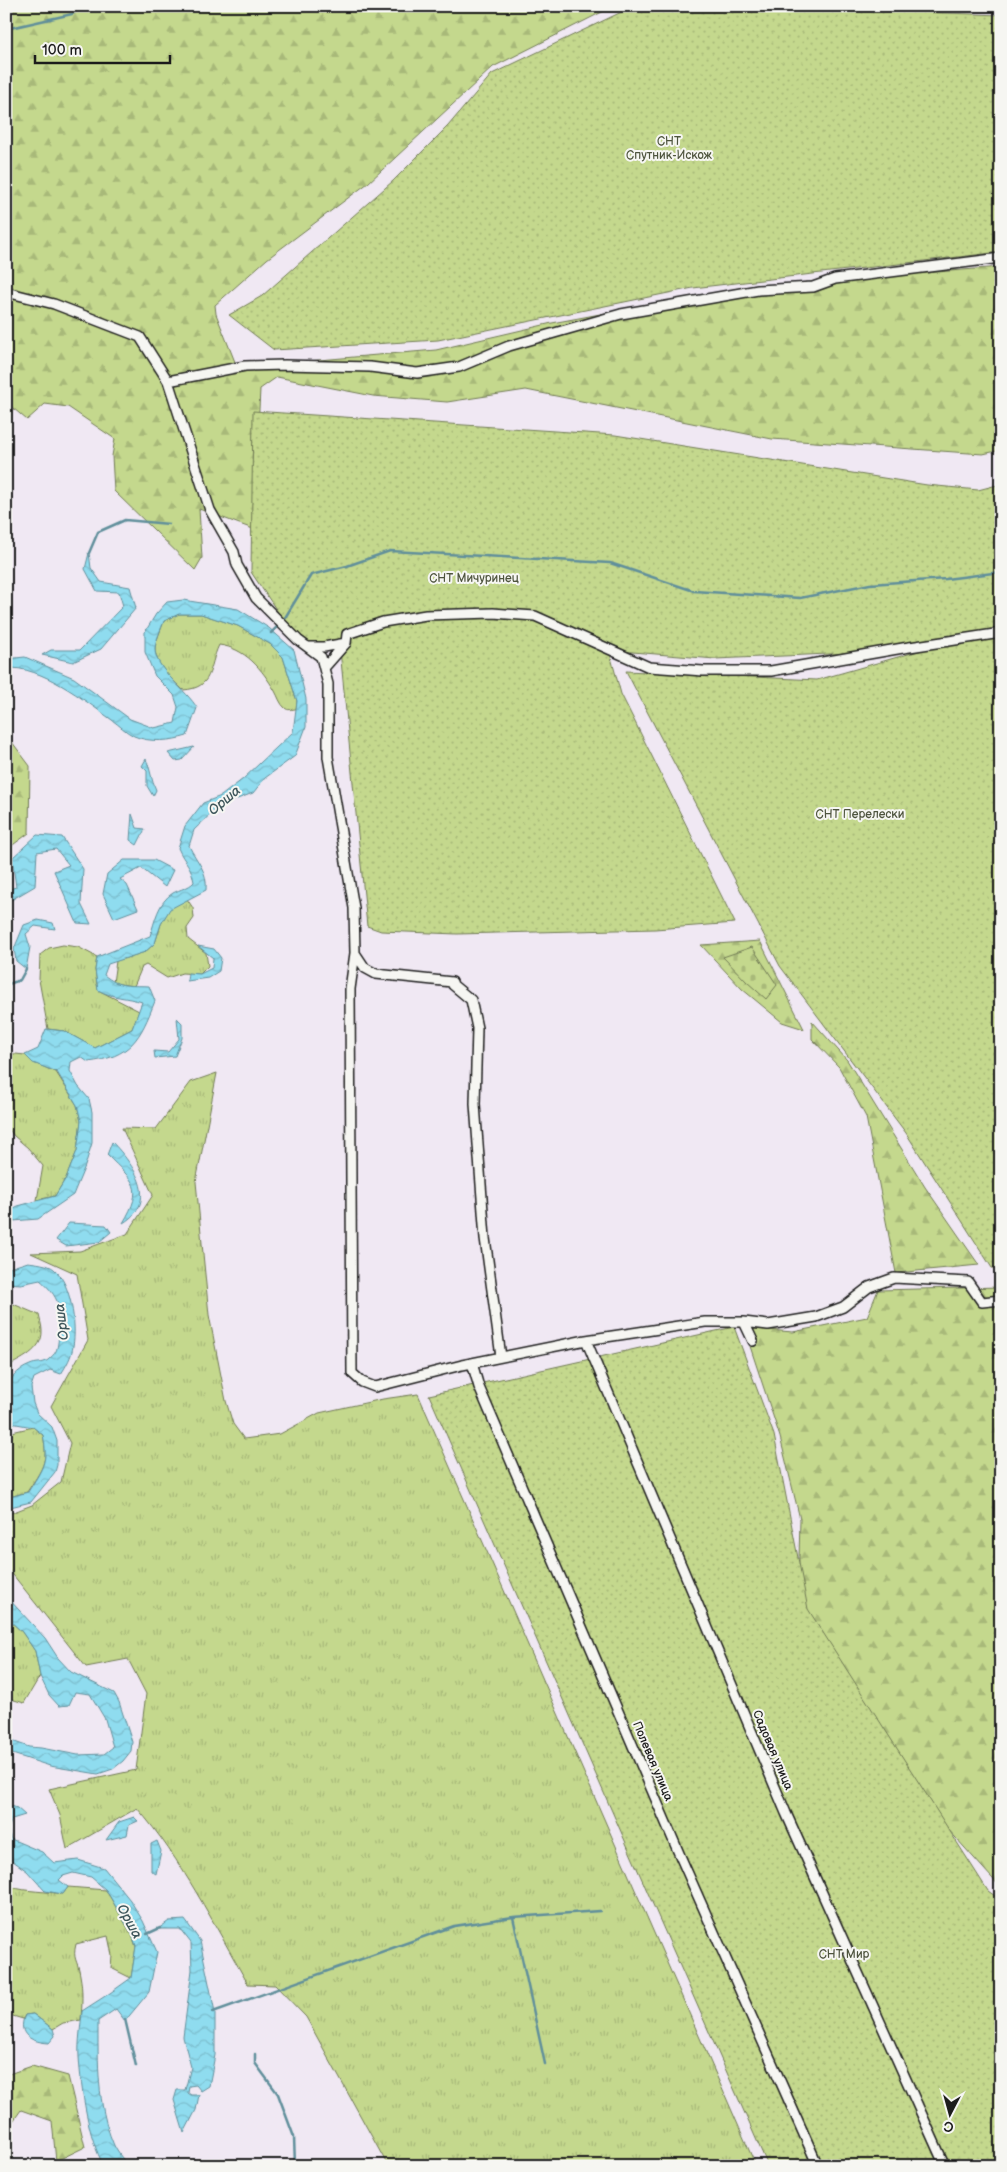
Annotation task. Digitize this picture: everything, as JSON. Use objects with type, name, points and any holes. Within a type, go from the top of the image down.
[{"type":"street","points":[[168,381],[245,366],[370,367],[417,373],[459,367],[509,346],[621,314],[758,290],[813,287],[835,279],[1001,258]]},
{"type":"street","points":[[6,292],[54,304],[140,337],[168,381],[210,510],[234,552],[237,565],[256,598],[298,640],[321,657],[328,684],[328,757],[354,908],[355,953],[350,989],[352,1373],[362,1382],[375,1387],[472,1363],[586,1340],[705,1322],[744,1322],[768,1325],[816,1317],[843,1307],[869,1287],[894,1278],[968,1282],[982,1302],[1001,1300]]},
{"type":"street","points":[[324,668],[346,643],[347,634],[384,622],[426,615],[493,613],[534,616],[648,667],[703,671],[771,671],[822,661],[883,653],[903,648],[1001,633]]},
{"type":"street","points":[[309,647],[324,647],[346,643]]},
{"type":"street","points":[[355,953],[365,968],[376,974],[452,982],[471,1000],[478,1028],[475,1104],[485,1238],[501,1358]]},
{"type":"street","points":[[744,1322],[753,1341]]},
{"type":"street","name":"Садовая улица","points":[[586,1340],[786,1813],[945,2166]]},
{"type":"street","name":"Полевая улица","points":[[472,1363],[478,1386],[669,1831],[818,2166]]},
{"type":"green space","points":[[6,6],[605,6],[604,11],[493,67],[368,183],[267,259],[215,305],[216,314],[237,367],[436,350],[552,323],[745,287],[1001,267],[1001,450],[983,454],[772,439],[526,390],[447,402],[373,396],[277,377],[260,389],[253,529],[199,509],[202,558],[195,570],[114,491],[112,456],[115,439],[68,407],[45,404],[27,420],[6,402]]},
{"type":"green space","name":"СНТ Спутник-Искож","points":[[634,6],[754,6],[1001,15],[1001,252],[693,288],[438,340],[274,350],[229,315],[262,296],[393,181],[448,126],[492,74]]},
{"type":"green space","name":"СНТ Мичуринец","points":[[253,411],[615,435],[927,485],[978,490],[1001,484],[1001,630],[852,653],[715,659],[609,650],[621,694],[735,923],[655,929],[457,934],[381,931],[367,926],[340,650],[298,642],[251,572]]},
{"type":"green space","points":[[179,614],[201,614],[238,626],[270,644],[283,657],[297,701],[296,709],[287,709],[283,706],[270,683],[245,655],[237,650],[219,645],[205,681],[193,688],[183,690],[169,677],[161,666],[155,648],[164,621]]},
{"type":"green space","name":"СНТ Перелески","points":[[1001,634],[1001,1268],[992,1268],[906,1133],[780,966],[626,671],[817,680],[961,639]]},
{"type":"green space","points":[[6,734],[30,766],[29,833],[6,850]]},
{"type":"green space","points":[[187,899],[193,908],[194,918],[187,928],[188,939],[206,953],[208,966],[200,974],[182,973],[167,978],[146,965],[142,967],[134,986],[113,983],[116,961],[145,952],[155,943],[161,924],[169,909]]},
{"type":"green space","points":[[760,941],[804,1029],[782,1022],[742,989],[701,945]]},
{"type":"green space","points":[[63,945],[78,947],[97,957],[95,970],[98,990],[139,1011],[132,1029],[95,1048],[64,1031],[48,1029],[39,980],[40,955],[49,948]]},
{"type":"green space","points":[[752,947],[777,985],[766,999],[723,957]]},
{"type":"green space","points":[[812,1021],[847,1060],[925,1187],[979,1265],[896,1273],[866,1117],[839,1067],[812,1039]]},
{"type":"green space","points":[[6,1053],[25,1055],[34,1063],[56,1072],[77,1105],[81,1121],[77,1151],[66,1178],[55,1196],[37,1200],[43,1166],[6,1126]]},
{"type":"green space","points":[[217,1073],[196,1182],[209,1315],[226,1401],[233,1424],[244,1439],[280,1434],[319,1413],[383,1399],[418,1394],[756,2166],[388,2166],[306,2017],[275,1985],[248,1984],[183,1870],[137,1808],[67,1849],[60,1815],[49,1789],[136,1770],[146,1694],[128,1659],[86,1667],[6,1566],[6,1515],[32,1505],[61,1482],[70,1443],[51,1406],[88,1340],[77,1274],[31,1253],[80,1251],[127,1234],[153,1195],[122,1128],[156,1129],[191,1082]]},
{"type":"green space","points":[[1001,1287],[1001,1888],[901,1777],[798,1599],[800,1519],[780,1437],[744,1328],[793,1332],[867,1317],[878,1290]]},
{"type":"green space","points":[[6,1301],[39,1315],[42,1331],[39,1344],[30,1354],[6,1367]]},
{"type":"green space","name":"СНТ Мир","points":[[734,1327],[774,1435],[808,1609],[988,1891],[1001,1900],[1001,2166],[768,2166],[429,1395]]},
{"type":"green space","points":[[33,1427],[43,1435],[45,1459],[43,1465],[27,1492],[6,1498],[6,1436],[12,1432]]},
{"type":"green space","points":[[6,1617],[22,1632],[35,1651],[40,1676],[24,1703],[11,1699],[6,1694]]},
{"type":"green space","points":[[6,1878],[11,1887],[30,1891],[63,1894],[68,1887],[106,1890],[132,1935],[136,1947],[131,1978],[111,1968],[112,1955],[108,1936],[76,1944],[75,1957],[82,1986],[81,2020],[63,2023],[53,2029],[33,2014],[25,2015],[23,2019],[6,2014]]},
{"type":"green space","points":[[32,2066],[68,2076],[85,2147],[56,2161],[52,2121],[21,2110],[6,2131],[6,2075]]},
{"type":"water","points":[[89,553],[91,568],[101,582],[130,587],[136,608],[101,649],[73,662],[42,655],[51,650],[80,650],[123,606],[119,592],[97,591],[85,569]]},
{"type":"water","name":"Орша","points":[[183,600],[238,609],[269,628],[294,650],[306,699],[306,727],[295,756],[265,778],[253,793],[219,806],[194,830],[189,846],[204,872],[206,890],[170,909],[161,924],[155,943],[145,952],[108,964],[104,975],[120,984],[149,986],[155,1001],[139,1036],[124,1051],[103,1060],[88,1062],[81,1057],[71,1062],[70,1071],[78,1086],[89,1099],[92,1112],[92,1143],[73,1195],[38,1219],[13,1221],[6,1226],[6,1212],[18,1206],[55,1196],[66,1178],[77,1151],[81,1121],[77,1105],[57,1072],[33,1063],[25,1055],[38,1049],[46,1029],[64,1031],[95,1048],[132,1029],[142,1002],[109,995],[98,990],[95,970],[97,957],[150,936],[164,901],[173,893],[194,882],[193,876],[178,848],[185,826],[203,803],[221,796],[243,779],[293,732],[297,701],[283,657],[270,644],[238,626],[201,614],[179,614],[164,621],[155,648],[156,656],[165,672],[193,701],[197,708],[187,736],[181,738],[154,740],[134,736],[89,703],[48,678],[34,672],[6,668],[6,659],[25,657],[74,678],[130,719],[154,728],[175,723],[178,707],[174,695],[155,676],[145,652],[145,632],[156,614],[167,602]]},
{"type":"water","points":[[194,747],[182,760],[175,761],[168,753]]},
{"type":"water","points":[[146,759],[156,790],[153,796],[147,786],[147,771],[142,766]]},
{"type":"water","points":[[132,814],[137,828],[145,829],[137,845],[130,840]]},
{"type":"water","points":[[37,835],[62,837],[83,869],[81,904],[91,924],[77,923],[54,871],[69,865],[56,849],[37,852],[35,886],[6,903],[6,890],[16,887],[12,858]]},
{"type":"water","points":[[124,860],[154,860],[173,870],[165,887],[141,868],[120,879],[127,885],[138,909],[114,918],[103,894],[107,874]]},
{"type":"water","points":[[38,920],[53,923],[55,929],[35,926],[26,934],[30,947],[26,969],[16,961],[14,949],[24,925]]},
{"type":"water","points":[[198,946],[214,949],[221,958],[219,971],[208,978],[187,981],[188,973],[200,974],[212,968],[213,958]]},
{"type":"water","points":[[177,1018],[182,1023],[182,1038],[175,1056],[155,1058],[154,1051],[168,1052],[179,1039]]},
{"type":"water","points":[[112,1142],[135,1172],[142,1194],[140,1204],[134,1214],[123,1223],[134,1201],[135,1192],[130,1179],[107,1155]]},
{"type":"water","points":[[69,1223],[106,1225],[111,1232],[99,1242],[66,1246],[56,1240]]},
{"type":"water","name":"Орша","points":[[28,1262],[48,1266],[60,1275],[69,1294],[74,1337],[71,1353],[61,1374],[50,1370],[34,1378],[31,1387],[33,1403],[37,1413],[52,1427],[57,1441],[57,1465],[55,1472],[31,1502],[6,1508],[6,1498],[28,1492],[45,1459],[43,1435],[33,1427],[11,1423],[6,1406],[7,1389],[10,1382],[21,1369],[32,1364],[42,1363],[51,1357],[56,1351],[58,1341],[58,1305],[52,1292],[40,1280],[21,1284],[6,1283],[6,1269]]},
{"type":"water","points":[[6,1596],[45,1638],[58,1658],[71,1672],[114,1693],[119,1702],[132,1742],[131,1751],[113,1769],[98,1774],[50,1766],[6,1752],[6,1739],[29,1747],[78,1755],[104,1754],[113,1747],[105,1719],[90,1694],[75,1692],[69,1705],[59,1706],[49,1695],[40,1676],[35,1651],[22,1632],[6,1617]]},
{"type":"water","name":"Орша","points":[[6,1804],[17,1808],[25,1815],[12,1819],[8,1829],[11,1839],[42,1852],[54,1863],[78,1860],[104,1868],[130,1900],[143,1921],[157,1952],[149,1992],[125,2021],[116,2009],[98,2021],[100,2083],[104,2114],[114,2146],[128,2166],[104,2166],[98,2155],[86,2113],[79,2040],[82,2011],[131,1978],[136,1946],[132,1934],[106,1890],[91,1877],[73,1873],[63,1876],[59,1880],[68,1887],[63,1894],[45,1891],[27,1871],[6,1856]]},
{"type":"water","points":[[134,1817],[138,1821],[129,1825],[127,1835],[106,1840],[119,1822]]},
{"type":"water","points":[[157,1841],[161,1851],[156,1874],[151,1871],[151,1844]]},
{"type":"water","points":[[185,1920],[200,1941],[215,2012],[215,2055],[209,2086],[201,2091],[196,2085],[189,2086],[188,2093],[199,2095],[196,2110],[184,2133],[174,2100],[177,2090],[185,2090],[191,2067],[183,2037],[192,1970],[191,1943],[180,1929],[158,1929],[169,1921]]},
{"type":"water","points":[[33,2014],[53,2029],[55,2036],[49,2043],[32,2039],[24,2033],[23,2022],[25,2015]]},
{"type":"waterway","points":[[6,29],[72,14],[84,6]]},
{"type":"waterway","points":[[89,553],[98,532],[125,520],[169,524]]},
{"type":"waterway","points":[[283,621],[311,575],[347,566],[390,551],[610,563],[694,591],[800,598],[870,584],[946,579],[1001,572]]},
{"type":"waterway","points":[[271,633],[277,627]]},
{"type":"waterway","points":[[6,985],[20,980],[26,969]]},
{"type":"waterway","points":[[213,2012],[454,1926],[513,1917],[600,1911]]},
{"type":"waterway","points":[[513,1917],[545,2064]]},
{"type":"waterway","name":"Орша","points":[[147,1934],[160,1928]]},
{"type":"waterway","points":[[125,2019],[136,2066]]},
{"type":"waterway","points":[[255,2054],[255,2063],[278,2094],[294,2137],[295,2165]]}]
